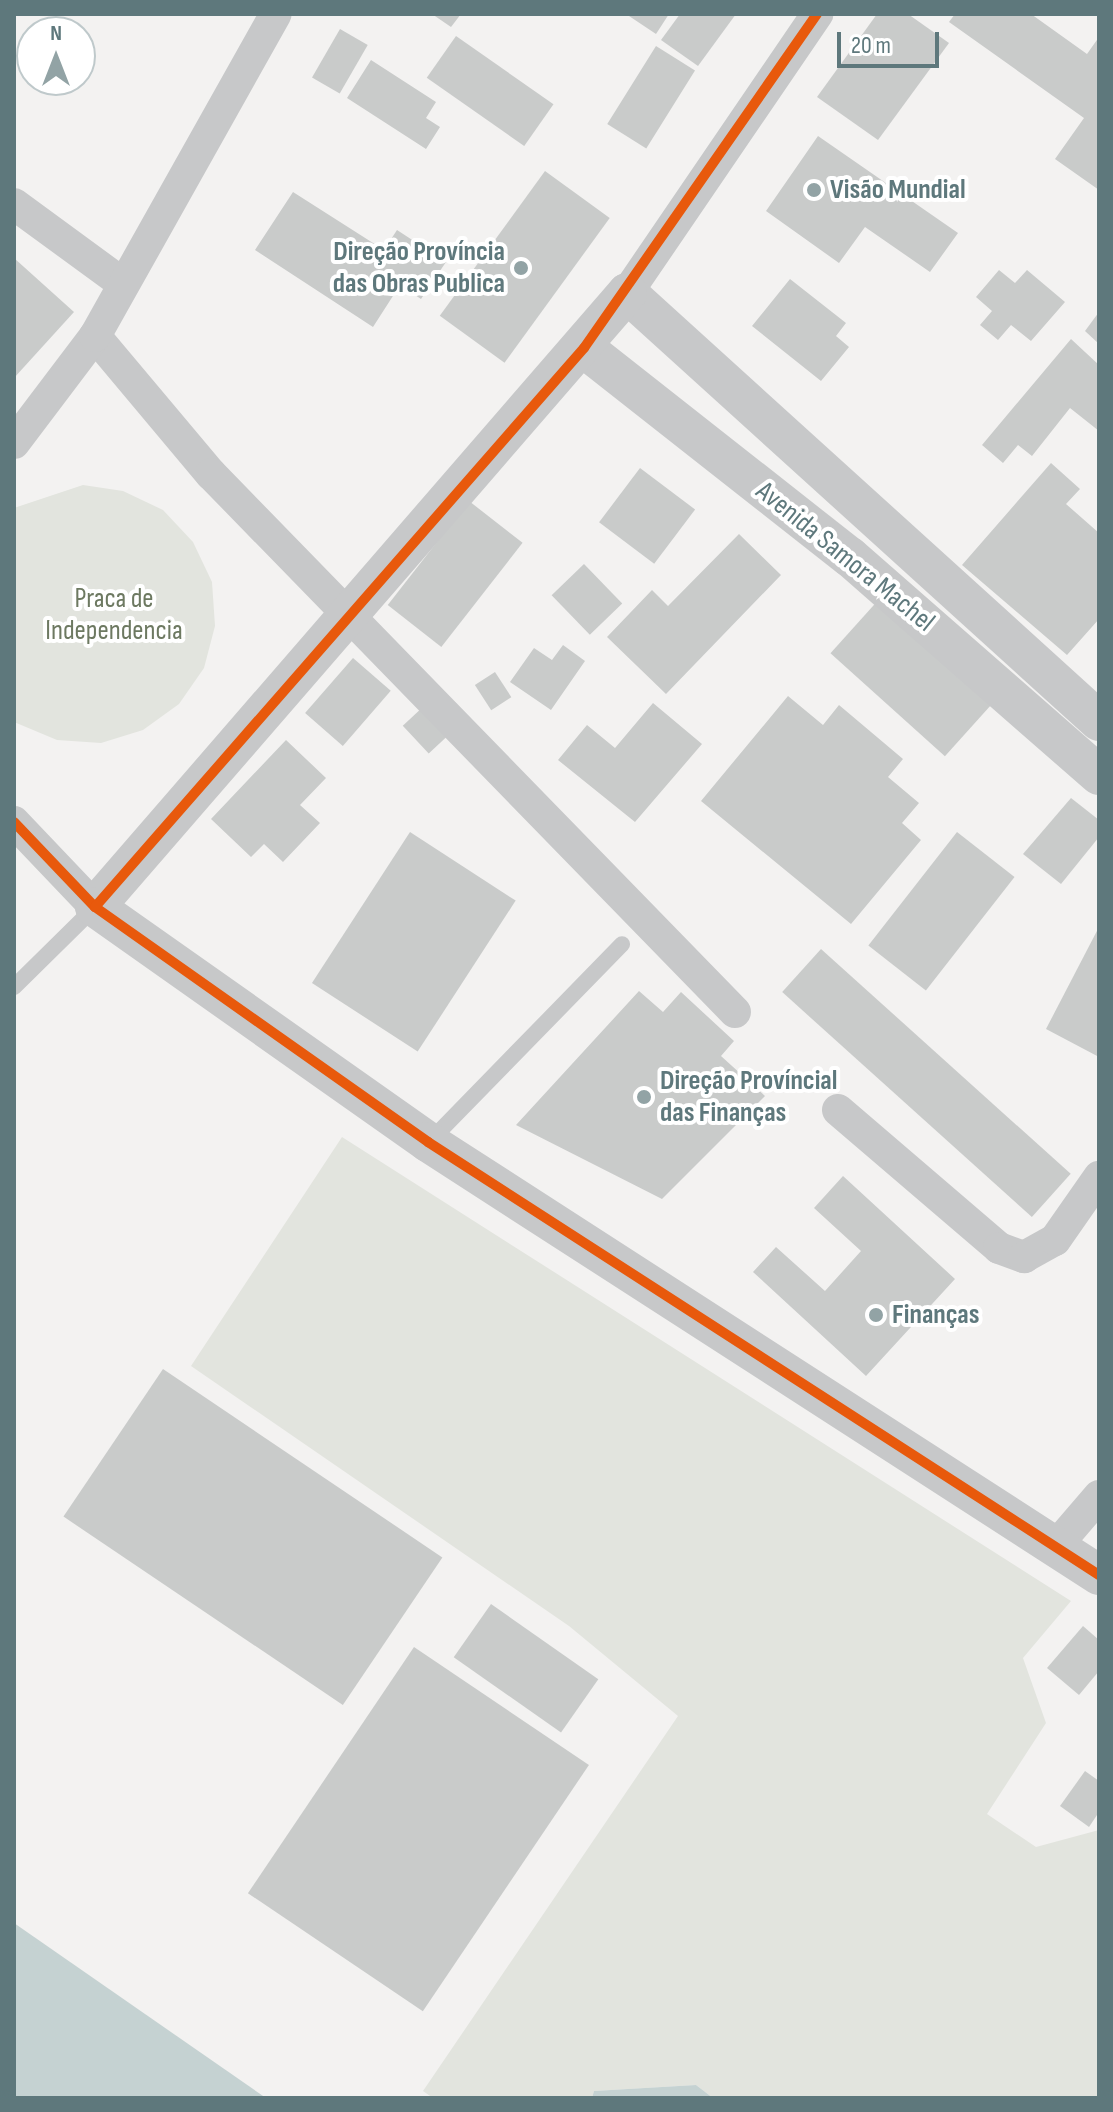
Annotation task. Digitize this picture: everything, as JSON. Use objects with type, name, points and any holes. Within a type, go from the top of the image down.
[{"type":"street","points":[[14,443],[95,336],[122,283],[276,14]]},
{"type":"street","points":[[95,907],[348,612],[584,348],[627,293],[817,14]]},
{"type":"street","points":[[14,204],[122,283]]},
{"type":"street","name":"Avenida Samora Machel","points":[[627,293],[1099,721]]},
{"type":"street","points":[[95,336],[211,474],[735,1012]]},
{"type":"street","name":"Avenida Samora Machel","points":[[584,348],[850,557],[1099,775]]},
{"type":"street","points":[[14,822],[95,907],[428,1142],[1099,1575]]},
{"type":"street","points":[[838,1110],[999,1248],[1024,1257],[1055,1240],[1099,1177]]},
{"type":"street","points":[[1056,1546],[1099,1496]]},
{"type":"lane","points":[[14,987],[95,907]]},
{"type":"lane","points":[[428,1142],[622,944]]},
{"type":"green space","name":"Praca de Independencia","points":[[83,485],[123,491],[163,510],[193,542],[212,582],[215,626],[204,668],[179,704],[143,730],[101,743],[57,740],[14,722],[14,508]]},
{"type":"green space","points":[[342,1137],[1071,1601],[1023,1658],[1046,1723],[987,1814],[1036,1847],[1099,1830],[1099,2098],[713,2098],[696,2085],[594,2091],[592,2098],[433,2098],[423,2091],[678,1716],[569,1626],[191,1366]]},
{"type":"shaded area","points":[[14,1923],[266,2098],[14,2098]]},
{"type":"shaded area","points":[[696,2085],[713,2098],[592,2098],[594,2091]]},
{"type":"building","points":[[432,14],[461,14],[451,27]]},
{"type":"building","points":[[626,14],[669,14],[656,34]]},
{"type":"building","points":[[680,14],[736,14],[698,66],[661,40]]},
{"type":"building","points":[[877,14],[908,14],[949,43],[878,140],[817,97]]},
{"type":"building","points":[[955,14],[1031,14],[1087,54],[1099,37],[1099,190],[1055,159],[1084,118],[949,22]]},
{"type":"building","points":[[340,29],[368,45],[340,93],[312,77]]},
{"type":"building","points":[[456,36],[553,104],[524,146],[427,78]]},
{"type":"building","points":[[656,46],[695,70],[646,148],[607,124]]},
{"type":"building","points":[[371,60],[436,102],[426,118],[440,127],[426,149],[347,98]]},
{"type":"building","points":[[818,136],[958,233],[930,272],[865,227],[839,263],[766,211]]},
{"type":"building","points":[[545,171],[610,218],[505,363],[440,316]]},
{"type":"building","points":[[293,192],[384,250],[397,230],[446,262],[421,299],[400,285],[373,327],[255,250]]},
{"type":"building","points":[[14,258],[74,312],[14,378]]},
{"type":"building","points":[[999,270],[1015,283],[1027,270],[1065,302],[1031,341],[1011,325],[998,340],[980,325],[992,311],[976,297]]},
{"type":"building","points":[[790,279],[846,323],[836,336],[849,347],[821,381],[752,326]]},
{"type":"building","points":[[1099,312],[1099,344],[1085,331]]},
{"type":"building","points":[[1071,339],[1099,365],[1099,431],[1070,408],[1032,456],[1018,445],[1003,463],[982,445]]},
{"type":"building","points":[[1051,463],[1080,489],[1066,504],[1099,533],[1099,619],[1067,655],[962,565]]},
{"type":"building","points":[[640,468],[695,510],[654,564],[599,522]]},
{"type":"building","points":[[469,501],[523,543],[441,647],[388,605]]},
{"type":"building","points":[[739,534],[781,575],[666,694],[607,637],[652,590],[668,606]]},
{"type":"building","points":[[584,564],[622,604],[590,635],[552,595]]},
{"type":"building","points":[[882,596],[996,699],[945,756],[830,653]]},
{"type":"building","points":[[563,645],[585,661],[551,710],[510,682],[534,648],[552,660]]},
{"type":"building","points":[[353,658],[391,691],[343,746],[305,713]]},
{"type":"building","points":[[495,672],[511,697],[491,710],[475,685]]},
{"type":"building","points":[[788,696],[823,725],[839,705],[903,759],[888,777],[919,803],[902,823],[921,840],[851,924],[701,801]]},
{"type":"building","points":[[653,703],[702,744],[635,822],[558,760],[587,725],[615,748]]},
{"type":"building","points":[[424,706],[450,734],[429,754],[403,726]]},
{"type":"building","points":[[286,740],[326,778],[300,805],[320,823],[283,862],[264,844],[251,857],[211,819]]},
{"type":"building","points":[[1071,798],[1099,820],[1099,837],[1061,884],[1023,854]]},
{"type":"building","points":[[410,832],[516,901],[418,1052],[312,983]]},
{"type":"building","points":[[957,832],[1015,877],[926,990],[868,945]]},
{"type":"building","points":[[1099,927],[1099,1057],[1046,1029]]},
{"type":"building","points":[[821,949],[1071,1174],[1032,1217],[782,992]]},
{"type":"building","points":[[639,991],[663,1012],[681,992],[734,1041],[721,1056],[765,1096],[662,1199],[516,1125]]},
{"type":"building","points":[[843,1176],[955,1279],[866,1376],[753,1272],[776,1247],[825,1291],[861,1251],[814,1208]]},
{"type":"building","points":[[163,1369],[442,1557],[343,1705],[63,1517]]},
{"type":"building","points":[[491,1604],[598,1679],[561,1732],[454,1657]]},
{"type":"building","points":[[1083,1626],[1099,1640],[1099,1671],[1079,1695],[1047,1668]]},
{"type":"building","points":[[414,1647],[589,1765],[423,2011],[248,1893]]},
{"type":"building","points":[[1085,1771],[1099,1781],[1099,1812],[1089,1827],[1060,1806]]},
{"type":"cycle path","points":[[95,907],[584,348],[817,14]]},
{"type":"cycle path","points":[[14,822],[95,907],[428,1142],[1099,1575]]},
{"type":"place","name":"Visão Mundial","points":[[814,190]]},
{"type":"place","name":"Direção Província das Obras Publica","points":[[521,268]]},
{"type":"place","name":"Direção Províncial das Finanças","points":[[644,1097]]},
{"type":"place","name":"Finanças","points":[[876,1315]]}]
